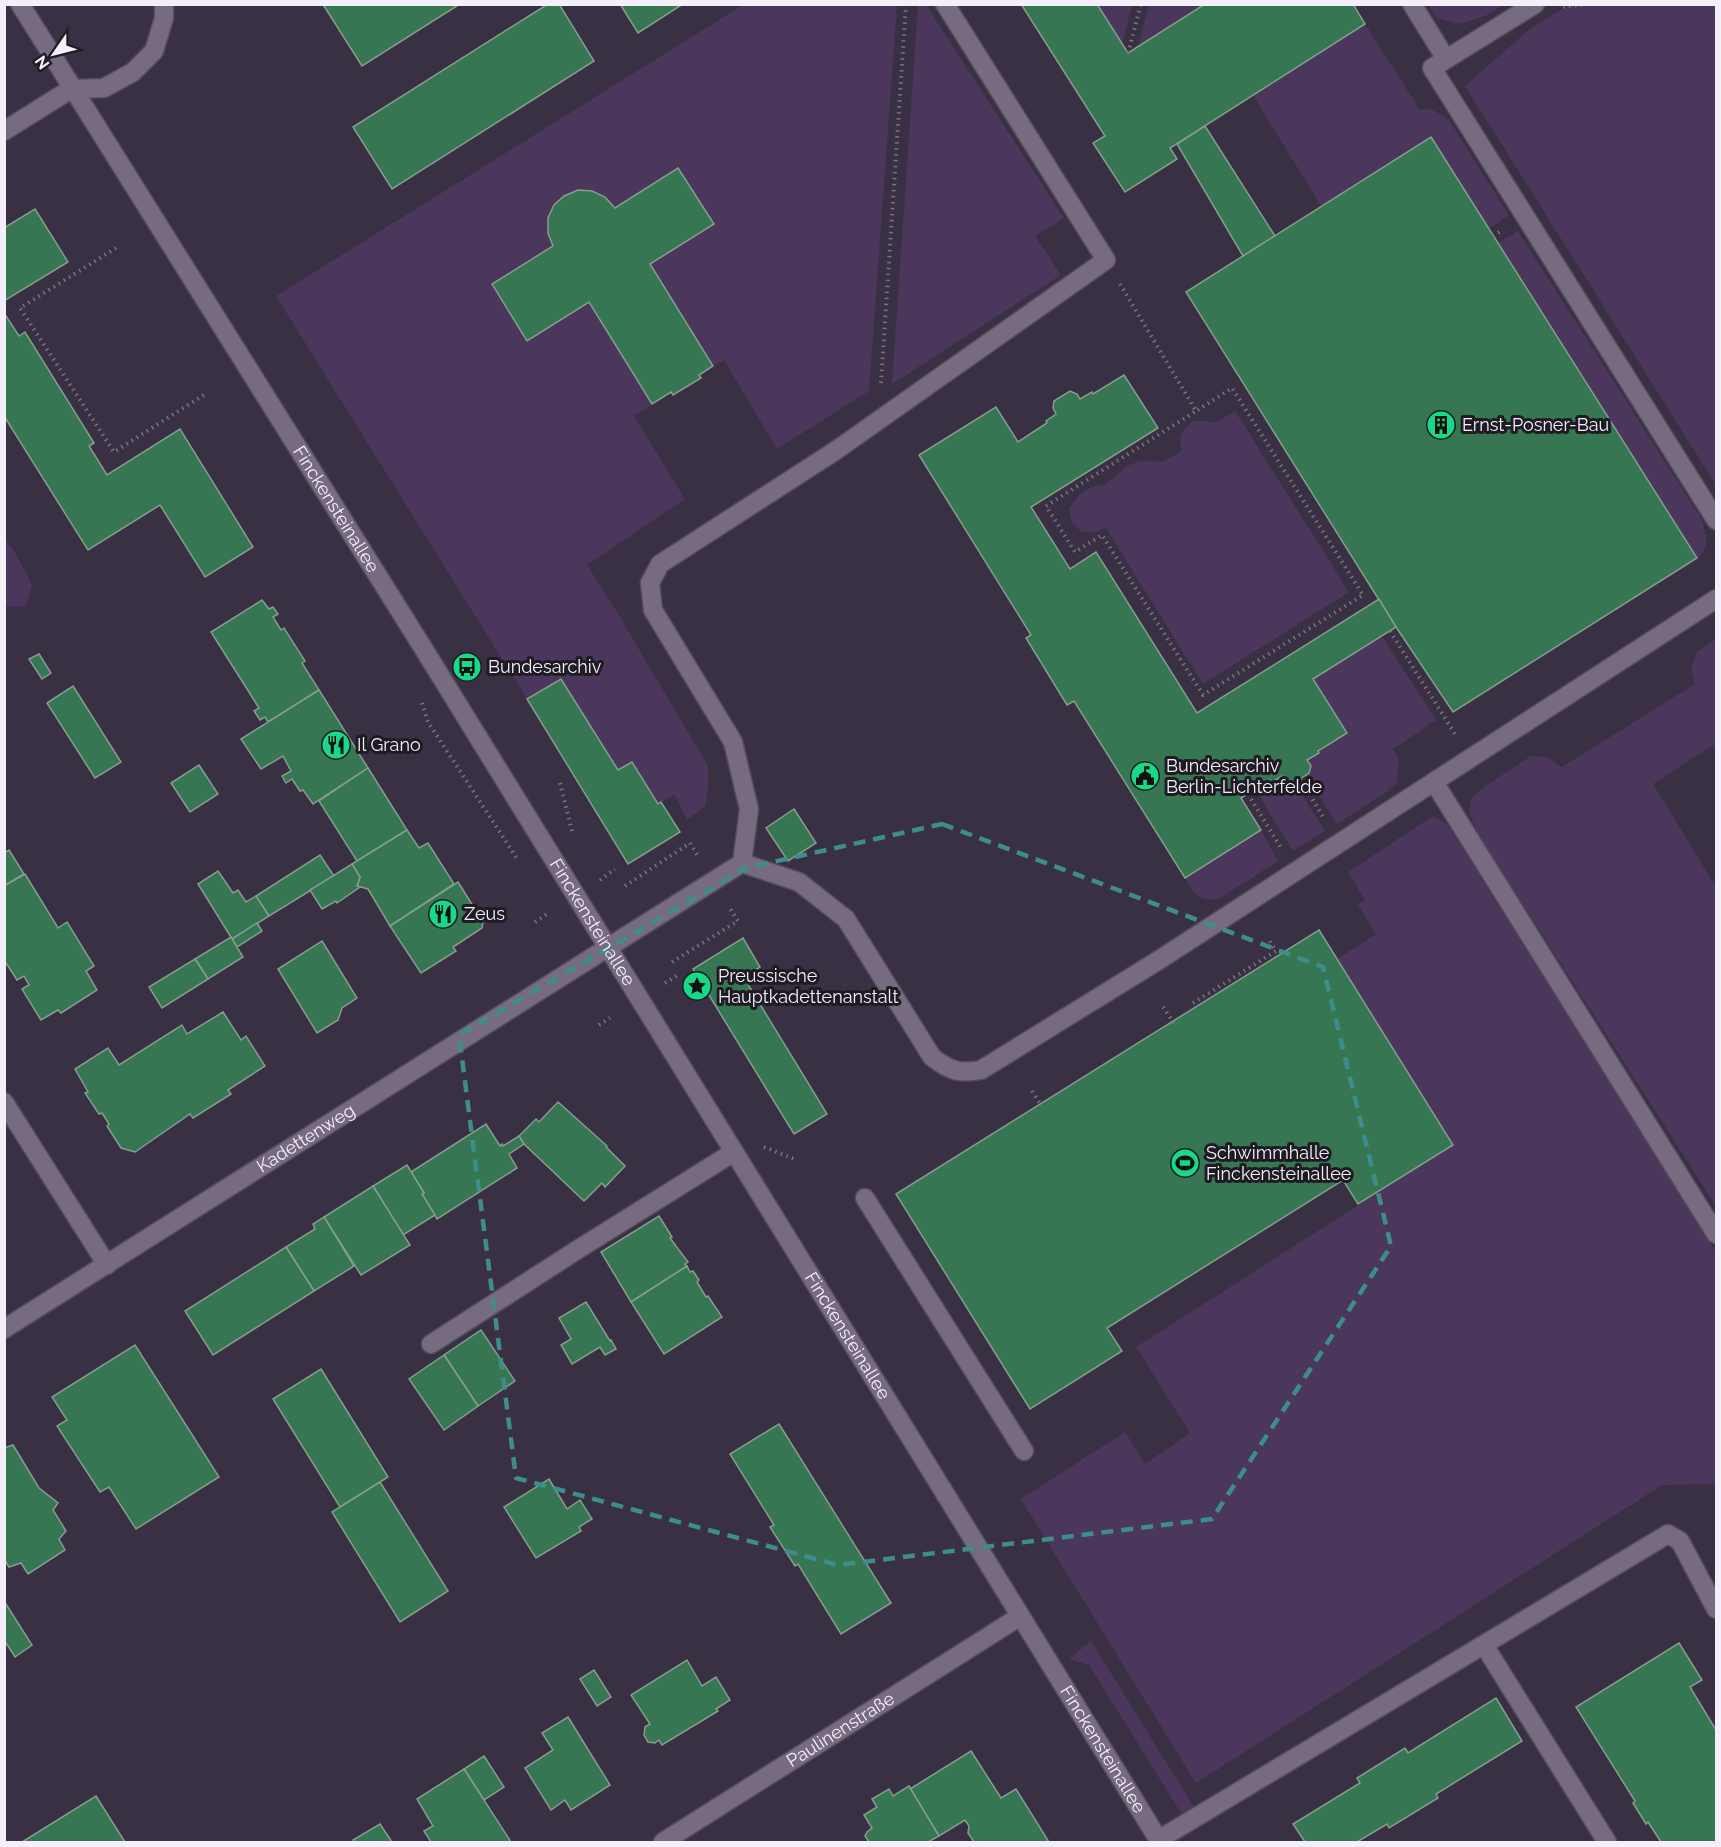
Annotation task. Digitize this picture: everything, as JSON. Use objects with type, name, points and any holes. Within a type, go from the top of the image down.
[{"type":"street","name":"Finckensteinallee","points":[[20,4],[425,651],[1159,1841]]},
{"type":"street","points":[[4,130],[71,88],[104,88],[133,72],[154,51],[164,18],[164,4]]},
{"type":"street","points":[[945,4],[1106,260],[835,451],[660,564],[650,583],[653,610],[733,742],[749,809],[742,863],[799,882],[846,919],[932,1057],[946,1068],[964,1073],[981,1070],[1159,960],[1716,599]]},
{"type":"street","points":[[1412,4],[1446,59]]},
{"type":"street","points":[[1535,4],[1432,68],[1716,520]]},
{"type":"street","points":[[1434,782],[1716,1234]]},
{"type":"street","name":"Kadettenweg","points":[[4,1329],[742,863]]},
{"type":"street","points":[[4,1102],[107,1265]]},
{"type":"street","points":[[431,1344],[734,1152]]},
{"type":"street","points":[[865,1198],[1024,1451]]},
{"type":"street","points":[[1159,1841],[1668,1534],[1680,1541],[1716,1609]]},
{"type":"street","name":"Paulinenstraße","points":[[663,1842],[1019,1617]]},
{"type":"street","points":[[1484,1645],[1607,1842]]},
{"type":"path","points":[[878,420],[906,4]]},
{"type":"path","points":[[1128,53],[1141,4]]},
{"type":"path","points":[[116,248],[20,308],[114,452],[207,393]]},
{"type":"path","points":[[1106,260],[1196,411]]},
{"type":"path","points":[[1233,388],[1363,595],[1203,695],[1102,535],[1075,552],[1046,506],[1196,411],[1233,388]]},
{"type":"path","points":[[1390,631],[1445,717]]},
{"type":"path","points":[[422,702],[428,722],[523,868]]},
{"type":"path","points":[[1300,779],[1340,843]]},
{"type":"path","points":[[561,783],[576,845]]},
{"type":"path","points":[[1248,794],[1296,871]]},
{"type":"path","points":[[625,885],[690,843],[700,860]]},
{"type":"path","points":[[600,880],[615,869]]},
{"type":"path","points":[[672,962],[738,921],[729,907]]},
{"type":"path","points":[[535,922],[547,914]]},
{"type":"path","points":[[1193,1003],[1276,951],[1269,940]]},
{"type":"path","points":[[665,983],[680,974]]},
{"type":"path","points":[[1163,1007],[1174,1023]]},
{"type":"path","points":[[599,1025],[610,1018]]},
{"type":"path","points":[[1032,1091],[1041,1105]]},
{"type":"highlighted area","points":[[942,824],[1323,967],[1391,1246],[1212,1519],[838,1565],[516,1478],[459,1035],[746,868]]},
{"type":"shaded area","points":[[743,5],[897,5],[869,391],[777,449],[724,360],[713,366],[650,264],[714,224],[678,168],[615,208],[603,197],[591,191],[578,191],[566,195],[556,203],[550,215],[548,230],[553,246],[492,285],[527,341],[589,302],[652,404],[634,416],[685,499],[587,565],[708,766],[705,806],[687,820],[674,794],[658,804],[632,762],[618,770],[561,679],[527,699],[276,296]]},
{"type":"shaded area","points":[[918,5],[926,5],[1064,218],[1035,236],[1061,275],[892,384]]},
{"type":"shaded area","points":[[1097,5],[1132,5],[1122,44]]},
{"type":"shaded area","points":[[1149,5],[1205,5],[1138,47]]},
{"type":"shaded area","points":[[1428,5],[1502,5],[1485,16],[1460,24],[1437,18]]},
{"type":"shaded area","points":[[1569,5],[1716,5],[1716,485],[1465,86],[1530,29]]},
{"type":"shaded area","points":[[1365,24],[1420,110],[1432,110],[1449,120],[1509,215],[1489,229],[1431,137],[1321,206],[1253,95]]},
{"type":"shaded area","points":[[1518,231],[1702,520],[1706,545],[1697,558],[1498,243]]},
{"type":"shaded area","points":[[1235,411],[1349,592],[1203,684],[1106,528],[1096,532],[1082,532],[1072,523],[1069,508],[1078,496],[1091,487],[1105,485],[1127,466],[1140,461],[1164,462],[1181,451],[1181,434],[1193,421],[1215,423]]},
{"type":"shaded area","points":[[5,540],[16,554],[32,585],[27,603],[23,607],[5,606]]},
{"type":"shaded area","points":[[1382,636],[1436,720],[1393,749],[1399,759],[1397,782],[1388,791],[1337,824],[1306,775],[1311,767],[1307,760],[1347,733],[1313,679]]},
{"type":"shaded area","points":[[1716,639],[1716,750],[1713,745],[1653,784],[1716,887],[1716,1206],[1478,834],[1469,813],[1471,798],[1531,756],[1547,757],[1562,767],[1695,684],[1691,668],[1697,652]]},
{"type":"shaded area","points":[[1282,776],[1286,781],[1294,783],[1325,831],[1293,851],[1255,789]]},
{"type":"shaded area","points":[[1433,816],[1448,825],[1716,1252],[1716,1484],[1662,1485],[1196,1783],[1021,1499],[1125,1432],[1145,1464],[1190,1433],[1136,1347],[1453,1145],[1337,959],[1376,934],[1358,905],[1365,900],[1348,872]]},
{"type":"shaded area","points":[[1261,830],[1278,861],[1219,899],[1212,900],[1198,896],[1185,878]]},
{"type":"shaded area","points":[[1091,1641],[1194,1807],[1181,1813],[1089,1665],[1069,1659]]},
{"type":"building","points":[[326,4],[460,4],[362,66],[324,6]]},
{"type":"building","points":[[548,4],[559,4],[594,61],[392,189],[353,127]]},
{"type":"building","points":[[620,4],[683,4],[638,33]]},
{"type":"building","points":[[1021,4],[1097,4],[1128,53],[1205,4],[1353,4],[1365,24],[1170,148],[1177,159],[1125,192],[1093,143],[1105,136]]},
{"type":"building","points":[[1205,126],[1275,236],[1243,256],[1177,144]]},
{"type":"building","name":"Ernst-Posner-Bau","points":[[1431,137],[1697,558],[1453,712],[1396,627],[1186,292]]},
{"type":"building","points":[[678,168],[714,224],[650,264],[713,366],[699,375],[701,378],[673,395],[671,392],[652,404],[589,302],[527,341],[492,284],[553,246],[548,233],[548,218],[554,205],[564,196],[578,190],[592,191],[605,197],[615,208]]},
{"type":"building","points":[[35,209],[68,262],[4,301],[4,228]]},
{"type":"building","points":[[4,313],[19,336],[25,332],[94,443],[89,446],[107,475],[180,429],[253,547],[205,577],[160,505],[88,550],[4,416]]},
{"type":"building","points":[[1124,375],[1158,428],[1031,507],[1070,569],[1096,552],[1197,713],[1379,599],[1396,627],[1313,679],[1347,733],[1307,760],[1311,766],[1309,773],[1294,783],[1286,781],[1282,776],[1271,783],[1270,780],[1241,798],[1261,830],[1185,878],[1074,701],[1067,705],[1026,638],[1031,635],[919,455],[996,407],[1018,442],[1047,423],[1046,421],[1056,414],[1053,408],[1054,401],[1070,391],[1077,394],[1080,399],[1092,392],[1093,394]]},
{"type":"building","points":[[262,600],[269,609],[273,607],[278,614],[273,617],[281,630],[284,628],[305,661],[302,663],[319,690],[268,722],[265,717],[260,720],[254,711],[259,708],[211,632]]},
{"type":"building","points":[[39,654],[51,673],[42,679],[29,659]]},
{"type":"building","points":[[561,679],[618,770],[632,762],[658,804],[661,802],[680,832],[628,864],[527,699]]},
{"type":"building","points":[[73,686],[121,762],[95,778],[47,703]]},
{"type":"building","points":[[319,690],[368,768],[313,804],[292,779],[286,783],[282,776],[291,771],[283,756],[261,769],[241,739]]},
{"type":"building","points":[[199,765],[218,794],[190,812],[171,783]]},
{"type":"building","points":[[368,768],[407,830],[357,861],[319,801]]},
{"type":"building","points":[[794,809],[816,843],[788,861],[766,828]]},
{"type":"building","points":[[407,830],[419,848],[428,843],[454,884],[390,926],[368,889],[357,886],[360,877],[352,864]]},
{"type":"building","points":[[9,850],[24,874],[4,886],[4,853]]},
{"type":"building","points":[[320,855],[334,876],[269,916],[256,896]]},
{"type":"building","points":[[352,864],[360,877],[357,886],[360,887],[337,903],[336,901],[322,909],[310,890]]},
{"type":"building","points":[[218,871],[233,893],[238,890],[246,902],[256,896],[269,916],[232,939],[198,884]]},
{"type":"building","points":[[25,874],[58,928],[67,922],[94,966],[86,971],[97,990],[61,1013],[58,1010],[41,1020],[22,989],[29,985],[24,976],[17,980],[4,960],[4,886]]},
{"type":"building","points":[[458,882],[483,922],[482,928],[453,947],[456,951],[421,973],[390,926]]},
{"type":"building","points":[[257,923],[262,931],[237,947],[232,939]]},
{"type":"building","name":"Schwimmhalle Finckensteinallee","points":[[1319,930],[1453,1145],[1358,1204],[1343,1180],[1107,1328],[1122,1351],[1030,1409],[896,1194]]},
{"type":"building","points":[[231,937],[243,957],[208,979],[195,959]]},
{"type":"building","points":[[743,938],[760,967],[744,978],[827,1114],[794,1134],[693,969]]},
{"type":"building","points":[[322,941],[357,998],[342,1008],[338,1020],[317,1033],[278,969]]},
{"type":"building","points":[[195,959],[208,979],[162,1008],[149,987]]},
{"type":"building","points":[[223,1012],[241,1040],[246,1036],[265,1066],[228,1090],[231,1094],[193,1118],[190,1114],[135,1152],[121,1148],[107,1126],[109,1124],[102,1113],[99,1114],[85,1093],[88,1092],[75,1069],[108,1048],[119,1065],[182,1025],[187,1034]]},
{"type":"building","points":[[558,1102],[607,1146],[625,1166],[605,1187],[602,1183],[584,1201],[524,1144],[519,1136],[536,1119],[539,1122]]},
{"type":"building","points":[[486,1124],[500,1146],[519,1136],[524,1144],[509,1154],[517,1168],[437,1219],[411,1172]]},
{"type":"building","points":[[407,1165],[435,1215],[403,1235],[373,1186]]},
{"type":"building","points":[[373,1186],[410,1245],[361,1275],[324,1217]]},
{"type":"building","points":[[659,1216],[672,1237],[670,1238],[688,1262],[685,1264],[687,1266],[631,1302],[601,1252]]},
{"type":"building","points":[[324,1217],[354,1266],[314,1291],[286,1247],[315,1229],[313,1224]]},
{"type":"building","points":[[286,1247],[314,1291],[213,1355],[185,1311]]},
{"type":"building","points":[[687,1266],[690,1272],[693,1271],[706,1297],[708,1296],[722,1317],[664,1354],[631,1302]]},
{"type":"building","points":[[586,1302],[616,1349],[605,1355],[600,1347],[572,1364],[561,1345],[571,1339],[559,1318]]},
{"type":"building","points":[[481,1330],[515,1381],[478,1406],[444,1355]]},
{"type":"building","points":[[135,1345],[219,1477],[136,1529],[109,1487],[100,1492],[57,1426],[67,1420],[52,1397]]},
{"type":"building","points":[[444,1355],[478,1406],[444,1430],[409,1379]]},
{"type":"building","points":[[321,1369],[388,1477],[340,1507],[273,1399]]},
{"type":"building","points":[[779,1424],[891,1603],[841,1634],[798,1564],[795,1566],[770,1527],[774,1525],[730,1454]]},
{"type":"building","points":[[13,1445],[39,1488],[58,1503],[53,1510],[66,1531],[59,1539],[65,1550],[28,1574],[21,1563],[9,1567],[4,1559],[4,1448]]},
{"type":"building","points":[[549,1479],[567,1509],[580,1500],[592,1519],[579,1527],[581,1531],[536,1558],[504,1507]]},
{"type":"building","points":[[380,1482],[448,1591],[400,1622],[332,1512]]},
{"type":"building","points":[[4,1601],[32,1645],[15,1657],[4,1640]]},
{"type":"building","points":[[1679,1643],[1702,1680],[1690,1687],[1716,1730],[1716,1842],[1661,1842],[1648,1822],[1646,1824],[1633,1803],[1635,1801],[1576,1707]]},
{"type":"building","points":[[687,1660],[702,1686],[716,1677],[730,1700],[716,1709],[718,1711],[662,1745],[659,1740],[655,1743],[648,1742],[644,1735],[645,1727],[650,1724],[631,1695]]},
{"type":"building","points":[[594,1670],[611,1697],[597,1706],[580,1679]]},
{"type":"building","points":[[1496,1698],[1522,1741],[1436,1794],[1438,1798],[1389,1828],[1387,1824],[1357,1842],[1305,1842],[1293,1824],[1360,1783],[1357,1778],[1405,1748],[1408,1753]]},
{"type":"building","points":[[568,1717],[610,1785],[571,1810],[565,1800],[551,1810],[525,1768],[553,1750],[542,1733]]},
{"type":"building","points":[[971,1751],[1001,1798],[1016,1789],[1049,1842],[974,1842],[968,1833],[969,1826],[965,1820],[939,1836],[910,1789]]},
{"type":"building","points":[[484,1756],[504,1787],[484,1800],[464,1769]]},
{"type":"building","points":[[464,1769],[511,1842],[431,1842],[424,1831],[433,1826],[417,1799]]},
{"type":"building","points":[[909,1786],[939,1836],[928,1842],[869,1842],[865,1836],[872,1828],[864,1815],[877,1807],[872,1799],[889,1789],[893,1796]]},
{"type":"building","points":[[96,1796],[125,1842],[22,1842]]},
{"type":"building","points":[[380,1824],[392,1842],[354,1842],[353,1840]]},
{"type":"place","name":"Ernst-Posner-Bau","points":[[1441,425]]},
{"type":"place","name":"Bundesarchiv","points":[[467,667]]},
{"type":"place","name":"Il Grano","points":[[336,745]]},
{"type":"place","name":"Bundesarchiv Berlin-Lichterfelde","points":[[1145,776]]},
{"type":"place","name":"Zeus","points":[[443,914]]},
{"type":"place","name":"Preussische Hauptkadettenanstalt","points":[[697,986]]},
{"type":"place","name":"Schwimmhalle Finckensteinallee","points":[[1185,1163]]}]
